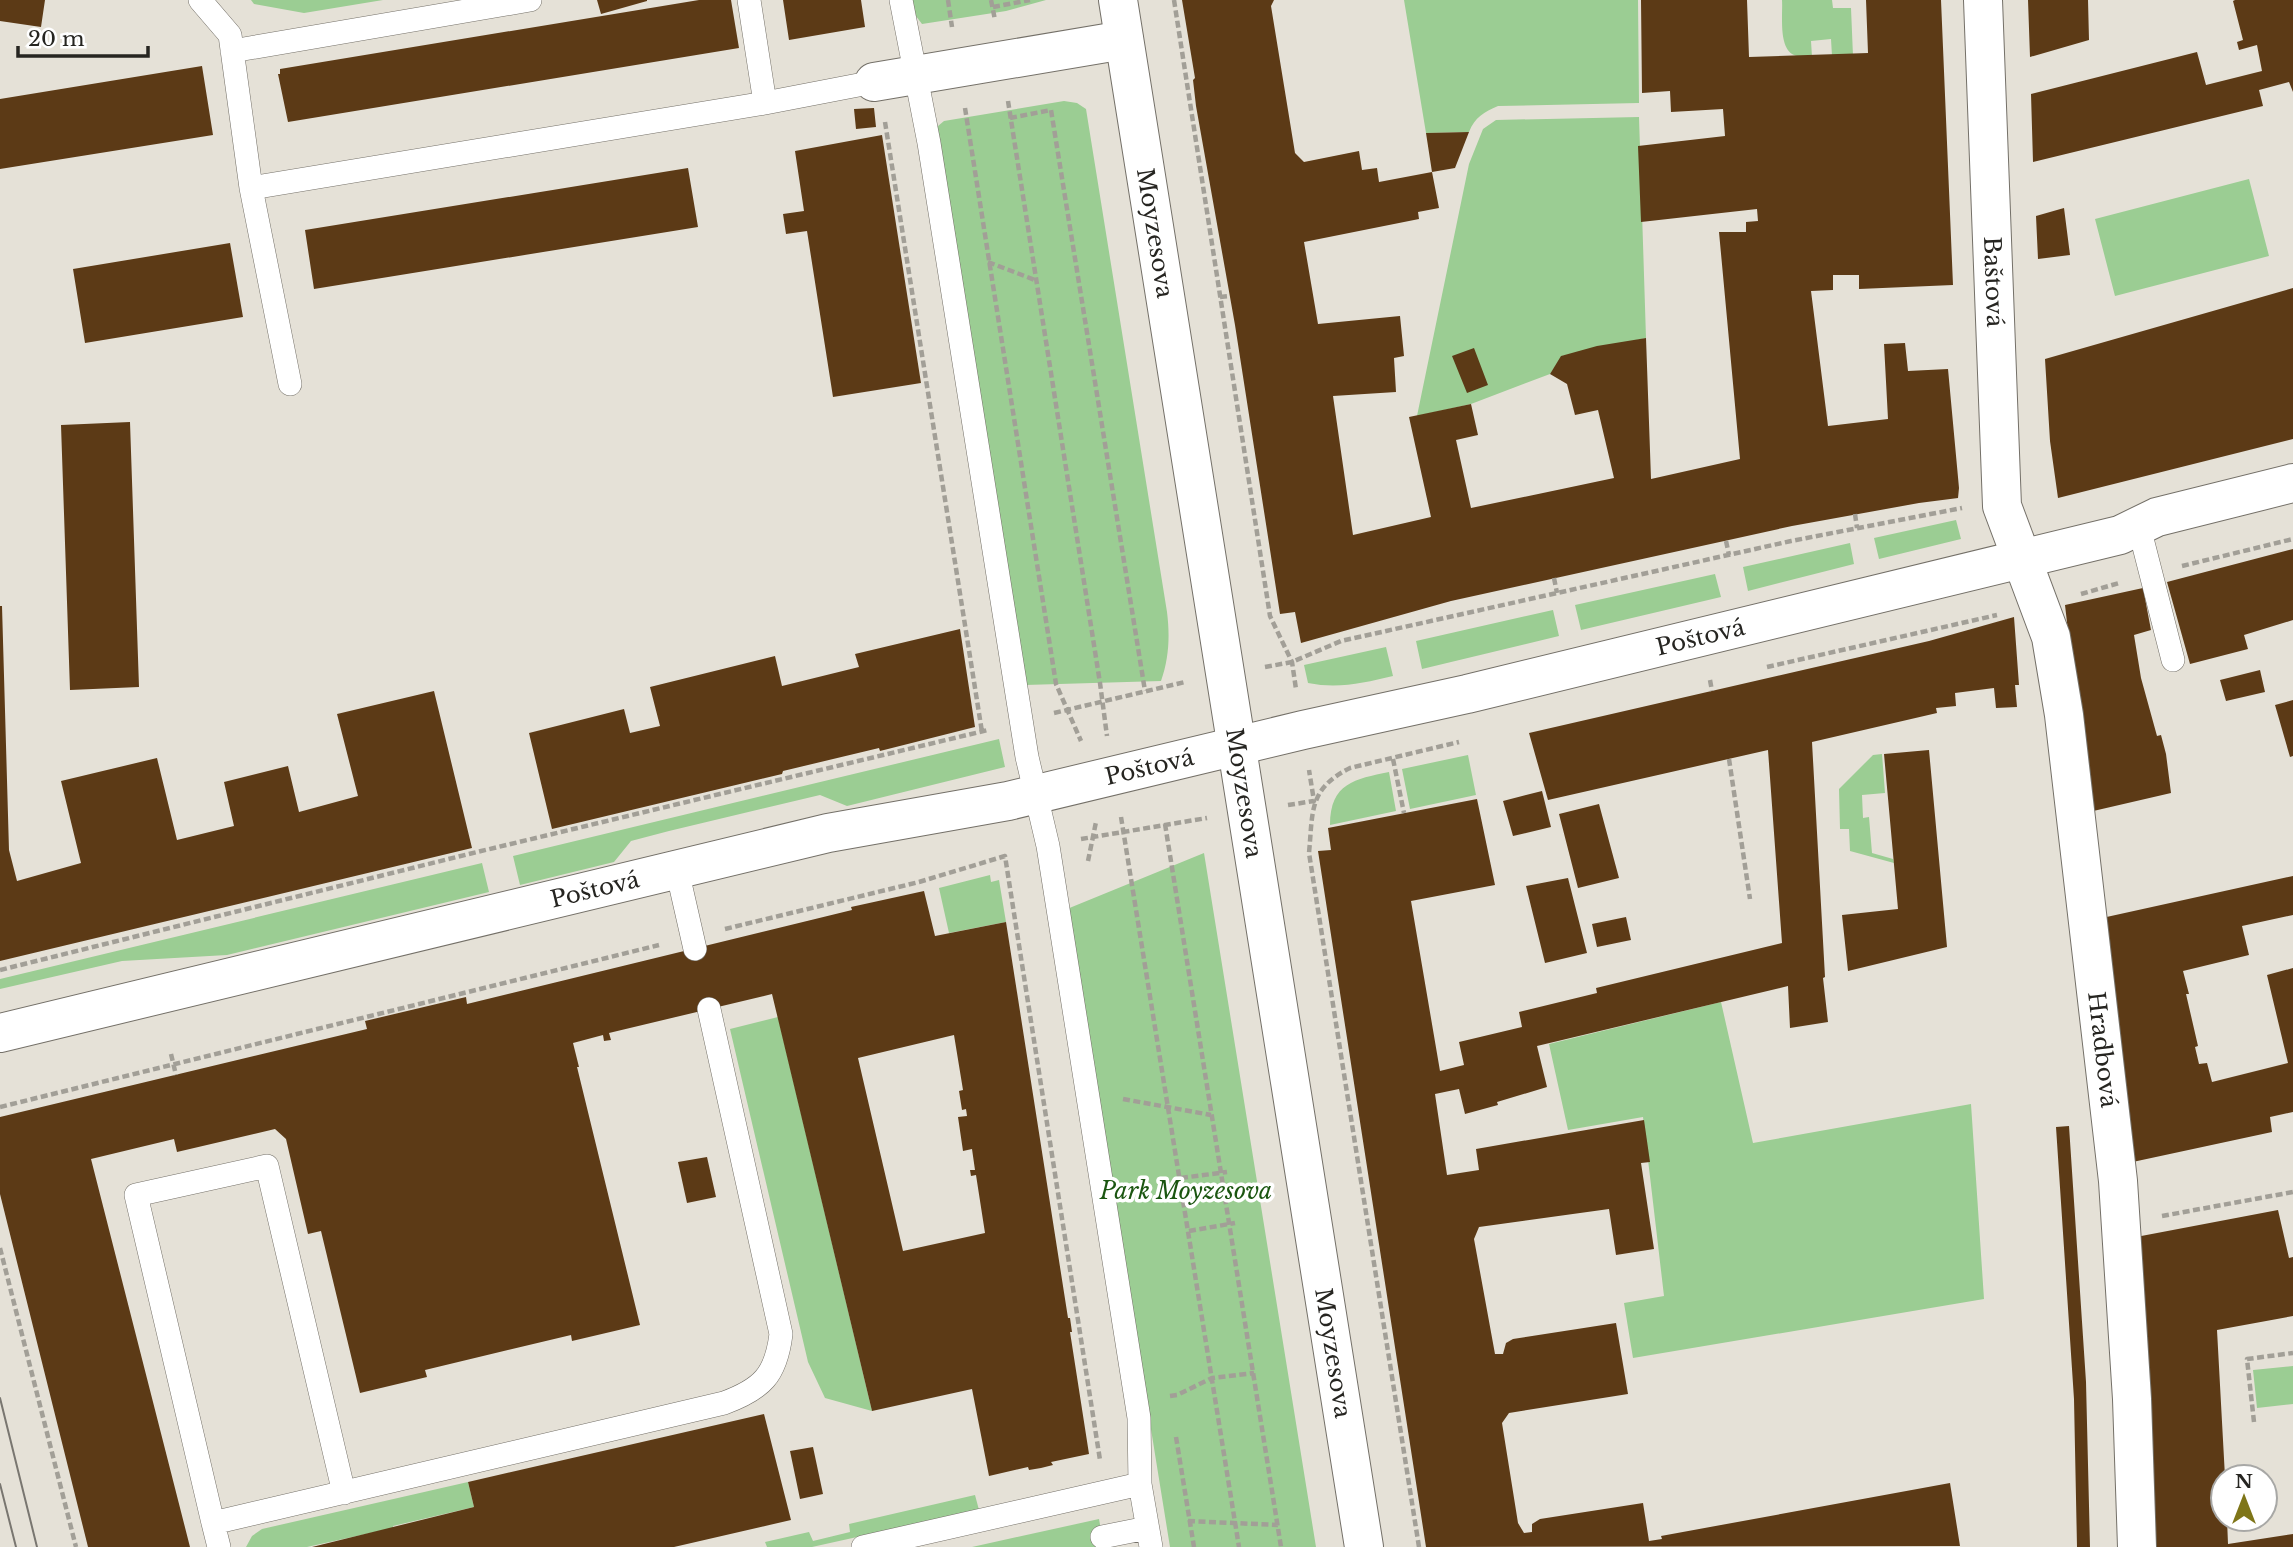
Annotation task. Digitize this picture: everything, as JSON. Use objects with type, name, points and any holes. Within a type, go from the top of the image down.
[{"type":"street","name":"Moyzesova","points":[[1118,0],[1364,1547]]},
{"type":"street","name":"Baštová","points":[[1983,0],[2001,506],[2022,559]]},
{"type":"street","points":[[876,82],[1124,40]]},
{"type":"street","name":"Poštová","points":[[0,1033],[828,833],[1036,795],[1303,730],[1558,673],[2120,535],[2157,517],[2293,483]]},
{"type":"street","name":"Hradbová","points":[[2022,559],[2051,637],[2064,715],[2121,1228],[2132,1399],[2137,1547]]},
{"type":"lane","points":[[200,0],[230,35],[251,188],[290,384]]},
{"type":"lane","points":[[232,51],[530,0]]},
{"type":"lane","points":[[749,0],[765,103]]},
{"type":"lane","points":[[901,0],[929,143],[1027,757],[1048,846],[1139,1418],[1140,1484],[1149,1538],[1102,1537]]},
{"type":"lane","points":[[251,188],[765,103],[876,82]]},
{"type":"lane","points":[[2139,527],[2173,660]]},
{"type":"lane","points":[[677,870],[695,949]]},
{"type":"lane","points":[[213,1523],[724,1403],[745,1395],[762,1383],[779,1355],[781,1334],[709,1009]]},
{"type":"lane","points":[[219,1547],[136,1195],[267,1166],[344,1493]]},
{"type":"lane","points":[[863,1547],[1140,1484]]},
{"type":"path","points":[[991,0],[1239,1547]]},
{"type":"path","points":[[993,7],[1030,0]]},
{"type":"path","points":[[1174,0],[1192,96],[1220,297],[1270,616],[1292,662],[1303,730],[1314,801],[1309,853],[1419,1547]]},
{"type":"path","points":[[876,82],[982,732]]},
{"type":"path","points":[[1010,118],[1051,110],[1144,691]]},
{"type":"path","points":[[1220,297],[1230,296]]},
{"type":"path","points":[[1855,514],[1857,528]]},
{"type":"path","points":[[1763,668],[2039,605],[2293,539]]},
{"type":"path","points":[[1726,541],[1729,555]]},
{"type":"path","points":[[1554,578],[1557,593]]},
{"type":"path","points":[[1697,684],[1723,677]]},
{"type":"path","points":[[1710,680],[1712,691]]},
{"type":"path","points":[[1004,856],[1124,831],[1314,801],[1340,773],[1350,768],[1464,741]]},
{"type":"path","points":[[1393,759],[1404,813]]},
{"type":"path","points":[[1729,759],[1750,899]]},
{"type":"path","points":[[1165,824],[1211,1115],[1225,1172],[1281,1547]]},
{"type":"path","points":[[171,1054],[176,1075]]},
{"type":"path","points":[[1122,1099],[1211,1115]]},
{"type":"path","points":[[1181,1178],[1225,1172]]},
{"type":"path","points":[[2121,1228],[2136,1221],[2293,1192]]},
{"type":"path","points":[[1189,1231],[1233,1224]]},
{"type":"path","points":[[0,1248],[76,1547]]},
{"type":"path","points":[[2254,1422],[2247,1359],[2293,1353]]},
{"type":"path","points":[[1170,1396],[1212,1378],[1254,1373]]},
{"type":"path","points":[[1149,1538],[1190,1520],[1278,1525]]},
{"type":"green space","points":[[251,0],[383,0],[304,13],[254,4]]},
{"type":"green space","points":[[908,0],[1046,0],[1006,11],[922,24],[909,7]]},
{"type":"green space","points":[[1404,0],[1638,0],[1639,103],[1498,106],[1480,116],[1469,132],[1426,133]]},
{"type":"green space","points":[[1782,0],[1832,0],[1833,8],[1851,8],[1853,56],[1832,56],[1831,39],[1811,41],[1812,57],[1796,56],[1789,51],[1783,38]]},
{"type":"green space","points":[[1064,101],[1077,103],[1086,109],[1167,612],[1168,647],[1161,681],[1025,685],[936,138],[938,126],[944,121]]},
{"type":"green space","points":[[1639,117],[1646,338],[1562,356],[1550,374],[1471,404],[1417,416],[1469,164],[1483,129],[1496,120]]},
{"type":"green space","points":[[2249,179],[2269,256],[2115,296],[2095,219]]},
{"type":"green space","points":[[1956,520],[1961,539],[1879,559],[1874,538]]},
{"type":"green space","points":[[1850,543],[1854,564],[1748,591],[1743,567]]},
{"type":"green space","points":[[1715,574],[1721,597],[1581,630],[1575,605]]},
{"type":"green space","points":[[1553,610],[1559,636],[1422,669],[1416,641]]},
{"type":"green space","points":[[1386,647],[1393,676],[1340,685],[1308,683],[1304,665]]},
{"type":"green space","points":[[999,739],[1005,767],[847,806],[820,795],[669,831],[631,841],[614,862],[520,885],[513,856]]},
{"type":"green space","points":[[1882,754],[1885,793],[1862,795],[1863,818],[1869,817],[1872,853],[1893,859],[1894,863],[1850,851],[1849,829],[1840,829],[1839,789],[1873,755]]},
{"type":"green space","points":[[1468,755],[1476,795],[1410,809],[1402,769]]},
{"type":"green space","points":[[1389,772],[1396,811],[1330,825],[1334,800],[1347,785],[1365,777]]},
{"type":"green space","name":"Park Moyzesova","points":[[1204,853],[1316,1547],[1170,1547],[1067,909]]},
{"type":"green space","points":[[482,863],[489,892],[227,955],[122,961],[0,989],[0,979]]},
{"type":"green space","points":[[990,875],[991,882],[999,880],[1006,922],[949,933],[939,888]]},
{"type":"green space","points":[[1721,1002],[1753,1143],[1971,1104],[1984,1299],[1633,1358],[1624,1303],[1664,1296],[1643,1117],[1568,1130],[1549,1044]]},
{"type":"green space","points":[[778,1017],[872,1411],[825,1398],[808,1362],[730,1029]]},
{"type":"green space","points":[[2293,1366],[2293,1404],[2257,1408],[2253,1370]]},
{"type":"green space","points":[[468,1482],[474,1507],[307,1547],[246,1547],[252,1536],[262,1529]]},
{"type":"green space","points":[[975,1495],[979,1510],[812,1547],[767,1547],[765,1542],[809,1532],[813,1541],[850,1532],[849,1524]]},
{"type":"green space","points":[[1099,1519],[1104,1547],[972,1547]]},
{"type":"building","points":[[0,0],[45,0],[41,27],[0,21]]},
{"type":"building","points":[[597,0],[647,0],[647,1],[601,14]]},
{"type":"building","points":[[699,0],[731,0],[739,48],[288,122],[278,74],[280,69]]},
{"type":"building","points":[[783,0],[861,0],[865,27],[789,40]]},
{"type":"building","points":[[1182,0],[1274,0],[1271,6],[1295,153],[1304,162],[1359,151],[1362,170],[1377,168],[1379,182],[1432,172],[1439,208],[1418,212],[1419,219],[1304,242],[1318,324],[1400,316],[1404,356],[1394,358],[1396,392],[1333,396],[1353,535],[1431,517],[1409,417],[1471,404],[1478,435],[1456,440],[1471,508],[1614,478],[1598,410],[1575,415],[1567,384],[1550,374],[1561,356],[1597,346],[1646,338],[1651,479],[1740,459],[1719,232],[1746,232],[1746,222],[1758,221],[1757,209],[1641,222],[1638,146],[1725,136],[1723,109],[1671,112],[1670,91],[1642,93],[1641,0],[1747,0],[1749,57],[1868,53],[1866,0],[1941,0],[1953,285],[1859,289],[1859,275],[1833,275],[1833,290],[1811,291],[1828,426],[1888,419],[1884,344],[1905,343],[1908,371],[1948,369],[1958,498],[1792,526],[1451,601],[1301,643],[1295,612],[1280,614],[1235,325],[1196,106],[1195,78]]},
{"type":"building","points":[[2028,0],[2088,0],[2089,40],[2030,57]]},
{"type":"building","points":[[2293,0],[2293,92],[2289,82],[2259,90],[2263,106],[2033,162],[2031,94],[2197,52],[2206,85],[2262,71],[2257,45],[2239,50],[2237,42],[2243,40],[2233,1]]},
{"type":"building","points":[[202,66],[213,135],[0,169],[0,99]]},
{"type":"building","points":[[874,108],[876,127],[856,129],[854,109]]},
{"type":"building","points":[[1469,132],[1455,168],[1432,172],[1426,133]]},
{"type":"building","points":[[882,135],[921,383],[833,397],[807,231],[786,234],[783,214],[804,211],[795,151]]},
{"type":"building","points":[[688,168],[698,227],[314,289],[305,230]]},
{"type":"building","points":[[2064,208],[2070,255],[2038,259],[2036,216]]},
{"type":"building","points":[[230,243],[243,317],[85,343],[73,269]]},
{"type":"building","points":[[2293,288],[2293,439],[2058,498],[2050,441],[2045,359]]},
{"type":"building","points":[[1474,348],[1488,385],[1467,393],[1452,356]]},
{"type":"building","points":[[130,422],[139,687],[70,690],[61,425]]},
{"type":"building","points":[[2293,549],[2293,620],[2244,635],[2248,649],[2190,664],[2167,582]]},
{"type":"building","points":[[2143,588],[2151,630],[2134,635],[2141,678],[2157,736],[2161,735],[2166,754],[2171,793],[2089,812],[2065,605]]},
{"type":"building","points":[[0,606],[9,850],[17,881],[81,863],[61,781],[157,758],[177,840],[234,826],[224,782],[288,766],[299,812],[358,796],[337,714],[434,691],[472,848],[0,961]]},
{"type":"building","points":[[2014,617],[2019,685],[2015,685],[2017,707],[1996,708],[1994,688],[1955,693],[1956,706],[1936,708],[1937,713],[1812,742],[1823,978],[1828,1022],[1790,1028],[1788,986],[1537,1046],[1547,1087],[1497,1102],[1498,1105],[1465,1114],[1459,1089],[1435,1094],[1447,1175],[1479,1170],[1476,1149],[1644,1120],[1650,1162],[1641,1163],[1654,1249],[1616,1255],[1609,1209],[1479,1227],[1474,1239],[1495,1354],[1503,1354],[1506,1343],[1513,1339],[1616,1323],[1628,1394],[1509,1413],[1502,1423],[1518,1523],[1524,1533],[1532,1532],[1532,1524],[1540,1519],[1643,1503],[1649,1541],[1662,1539],[1661,1536],[1950,1483],[1960,1546],[1426,1547],[1318,851],[1331,850],[1328,828],[1477,799],[1495,885],[1411,901],[1440,1071],[1464,1065],[1459,1042],[1522,1027],[1519,1012],[1597,993],[1596,988],[1782,943],[1768,750],[1548,800],[1529,733],[1929,641]]},
{"type":"building","points":[[960,629],[975,727],[880,751],[879,748],[783,771],[782,774],[552,829],[529,733],[624,709],[630,733],[660,726],[650,687],[775,656],[782,686],[859,667],[855,654]]},
{"type":"building","points":[[2260,670],[2265,692],[2226,701],[2220,680]]},
{"type":"building","points":[[2293,700],[2293,756],[2290,757],[2275,705]]},
{"type":"building","points":[[1929,750],[1947,947],[1848,971],[1842,915],[1898,909],[1884,754]]},
{"type":"building","points":[[1542,791],[1551,827],[1513,836],[1503,801]]},
{"type":"building","points":[[1599,804],[1619,878],[1578,888],[1559,814]]},
{"type":"building","points":[[2293,876],[2293,915],[2242,926],[2249,955],[2183,971],[2199,1064],[2207,1063],[2212,1082],[2288,1063],[2267,975],[2293,968],[2293,1112],[2270,1117],[2272,1132],[2128,1163],[2102,918]]},
{"type":"building","points":[[1568,878],[1587,953],[1545,963],[1526,886]]},
{"type":"building","points":[[924,891],[935,936],[1006,922],[1070,1318],[1089,1454],[1051,1462],[1053,1465],[1041,1468],[1029,1470],[1028,1467],[989,1476],[972,1389],[872,1411],[772,994],[609,1033],[611,1040],[604,1041],[603,1035],[573,1043],[640,1325],[572,1341],[571,1335],[425,1370],[427,1377],[360,1393],[321,1231],[308,1234],[286,1139],[275,1129],[177,1152],[174,1139],[91,1159],[190,1547],[88,1547],[0,1194],[0,1117],[367,1029],[365,1021],[466,997],[467,1004],[852,910],[851,907]],"holes":[[[954,1035],[963,1090],[959,1091],[962,1110],[966,1109],[967,1116],[958,1117],[963,1151],[972,1149],[975,1170],[970,1170],[971,1176],[976,1175],[985,1233],[903,1251],[858,1058]]]},
{"type":"building","points":[[1626,917],[1631,940],[1597,947],[1592,924]]},
{"type":"building","points":[[2069,1126],[2086,1382],[2090,1547],[2077,1547],[2074,1399],[2056,1127]]},
{"type":"building","points":[[707,1157],[716,1197],[687,1203],[678,1162]]},
{"type":"building","points":[[2278,1210],[2289,1258],[2293,1257],[2293,1316],[2217,1330],[2224,1463],[2209,1463],[2209,1533],[2228,1533],[2228,1544],[2293,1534],[2293,1547],[2151,1547],[2136,1237]]},
{"type":"building","points":[[764,1414],[791,1520],[674,1547],[312,1547],[474,1507],[468,1482]]},
{"type":"building","points":[[813,1447],[823,1494],[800,1499],[790,1451]]},
{"type":"tram line","points":[[0,1398],[37,1547]]},
{"type":"tram line","points":[[0,1484],[16,1547]]}]
